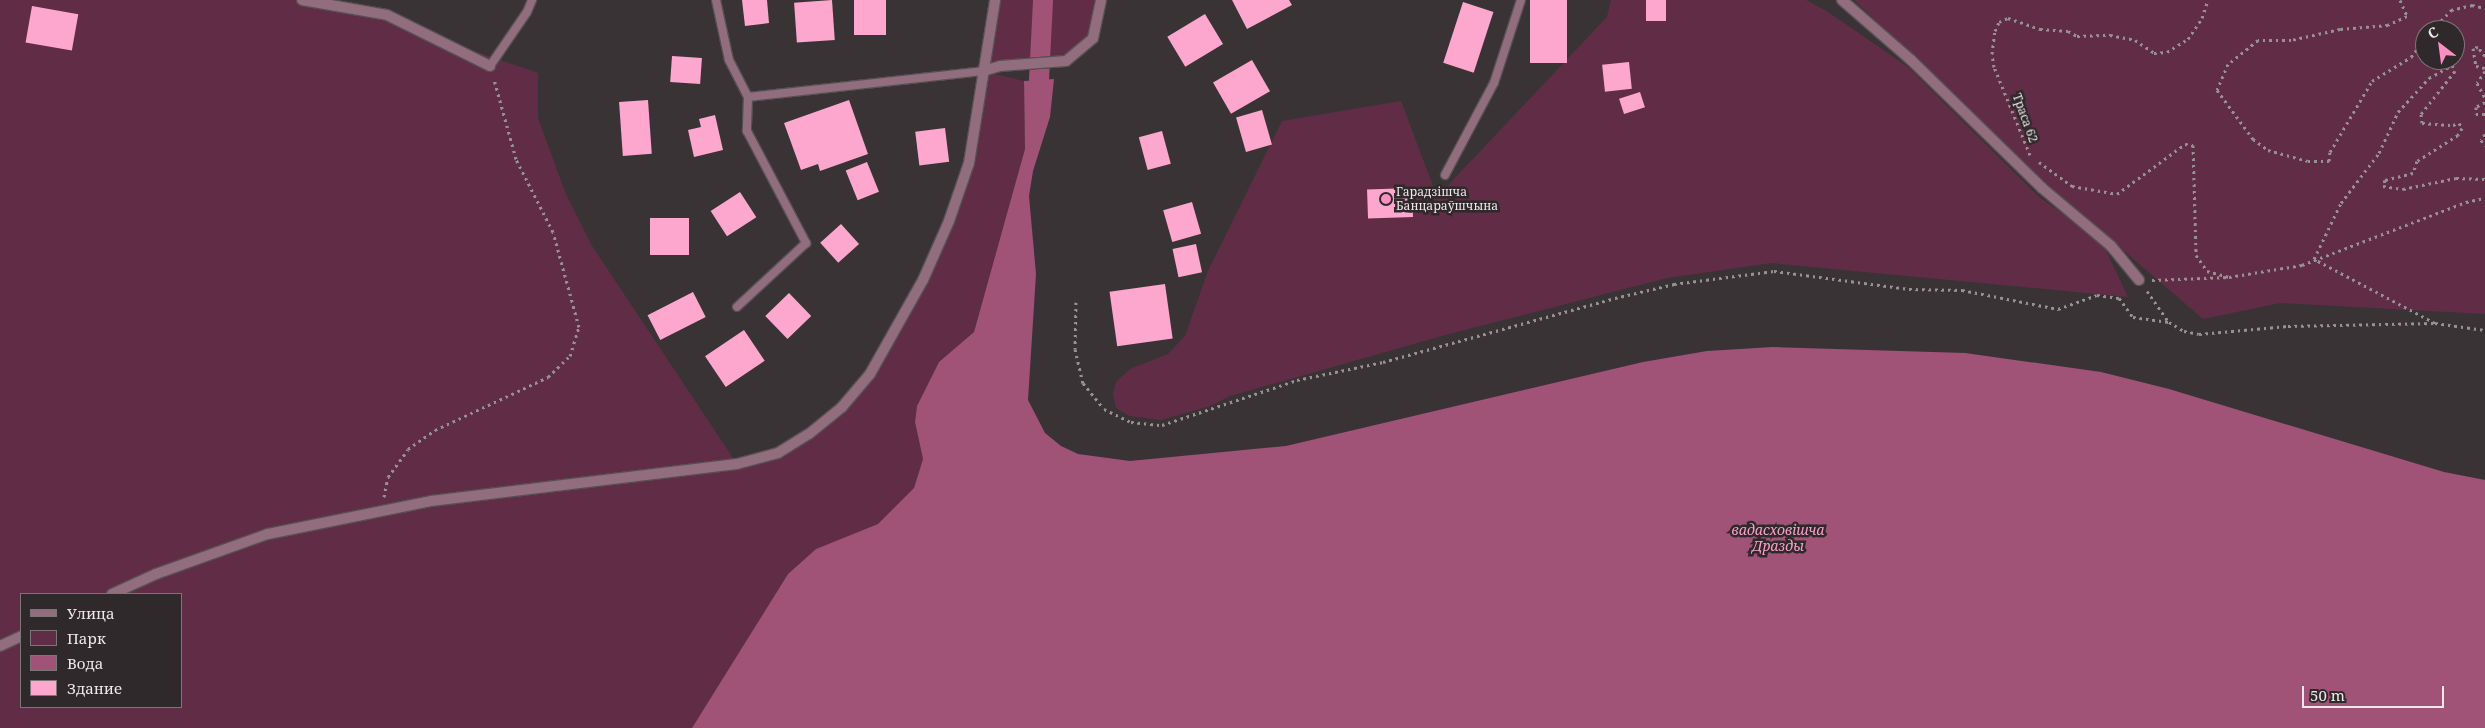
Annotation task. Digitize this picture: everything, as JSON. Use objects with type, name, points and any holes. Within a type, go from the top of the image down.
[{"type":"street","points":[[302,0],[387,15],[490,66]]},
{"type":"street","points":[[114,593],[156,574],[268,534],[431,501],[736,464],[778,453],[809,434],[842,407],[870,374],[923,280],[969,163],[995,0]]},
{"type":"street","points":[[983,71],[1000,66],[1066,61],[1093,38],[1101,0]]},
{"type":"street","points":[[1842,0],[1912,60],[2042,188],[2111,246],[2139,280]]},
{"type":"street","points":[[0,646],[20,636]]},
{"type":"lane","points":[[490,66],[527,12],[532,0]]},
{"type":"lane","points":[[716,0],[729,60],[748,98],[746,131],[806,243],[736,307]]},
{"type":"lane","points":[[1445,175],[1494,83],[1521,0]]},
{"type":"lane","points":[[748,98],[983,71]]},
{"type":"path","name":"Траса 62","points":[[2208,0],[2202,18],[2188,39],[2167,52],[2146,50],[2135,40],[2110,35],[2077,36],[2068,31],[2040,29],[2008,18],[2000,22],[1995,31],[1992,54],[2025,147],[2034,159],[2072,186],[2118,194],[2185,144],[2193,145],[2196,255],[2207,270],[2229,277]]},
{"type":"path","points":[[2400,0],[2407,16],[2388,25],[2340,29],[2291,40],[2258,40],[2228,64],[2217,90],[2253,139],[2268,150],[2308,160],[2329,160],[2330,152],[2372,82],[2411,57],[2415,52]]},
{"type":"path","points":[[2442,20],[2451,10],[2472,5],[2485,8]]},
{"type":"path","points":[[2485,56],[2478,47],[2473,48],[2476,66],[2485,70],[2477,83],[2485,98]]},
{"type":"path","points":[[2314,259],[2341,203],[2379,153],[2398,112],[2429,78],[2452,65],[2455,71],[2420,114],[2422,123],[2453,125],[2459,123],[2462,128],[2458,136],[2417,161],[2413,173],[2385,180],[2383,186],[2403,189],[2456,178],[2485,179]]},
{"type":"path","points":[[382,510],[388,477],[408,449],[435,430],[548,377],[570,356],[579,327],[553,232],[516,159],[490,66]]},
{"type":"path","points":[[2485,102],[2476,107],[2476,114],[2485,114]]},
{"type":"path","points":[[2485,134],[2481,140],[2485,146]]},
{"type":"path","points":[[2139,280],[2229,277],[2287,268],[2466,202],[2485,198]]},
{"type":"path","points":[[2314,259],[2435,323]]},
{"type":"path","points":[[1076,302],[1075,349],[1082,383],[1104,409],[1131,422],[1162,425],[1297,380],[1383,362],[1614,298],[1674,284],[1774,270],[1909,289],[1962,290],[2058,309],[2097,295],[2119,298],[2133,317],[2169,322],[2184,331],[2200,334],[2288,326],[2435,323],[2485,330]]},
{"type":"path","points":[[2139,280],[2169,322]]},
{"type":"green space","points":[[0,0],[302,0],[387,15],[468,49],[538,73],[538,118],[565,192],[592,246],[737,464],[778,453],[809,434],[870,374],[923,280],[969,163],[995,0],[1105,0],[1097,40],[1066,61],[985,72],[1024,81],[1025,149],[974,332],[939,362],[917,406],[915,422],[923,459],[914,488],[878,524],[816,549],[788,574],[692,728],[0,728]]},
{"type":"green space","points":[[1611,0],[1806,0],[1828,12],[1908,67],[2038,196],[2102,242],[2128,297],[1771,263],[1667,278],[1449,334],[1230,396],[1210,406],[1161,420],[1130,416],[1116,408],[1113,393],[1116,382],[1130,369],[1168,354],[1185,336],[1208,271],[1282,121],[1401,101],[1437,197],[1607,17]]},
{"type":"green space","points":[[1854,0],[2485,0],[2485,314],[2280,303],[2203,319],[2050,187]]},
{"type":"water","name":"вадасховішча Дразды","points":[[1054,79],[1050,117],[1033,171],[1029,196],[1036,274],[1028,400],[1045,433],[1061,446],[1078,454],[1130,461],[1286,446],[1643,362],[1707,351],[1773,347],[1965,353],[2101,372],[2169,389],[2444,472],[2485,480],[2485,728],[692,728],[788,574],[816,549],[878,524],[914,488],[923,459],[915,422],[917,406],[939,362],[974,332],[1025,149],[1024,81]]},
{"type":"building","points":[[742,0],[767,0],[769,23],[745,26]]},
{"type":"building","points":[[832,0],[835,40],[797,43],[794,3]]},
{"type":"building","points":[[854,0],[886,0],[886,35],[854,35]]},
{"type":"building","points":[[1232,0],[1289,0],[1292,5],[1247,29]]},
{"type":"building","points":[[1530,0],[1567,0],[1567,63],[1530,63]]},
{"type":"building","points":[[1646,0],[1666,0],[1666,21],[1646,21]]},
{"type":"building","points":[[1463,2],[1493,12],[1474,73],[1443,63]]},
{"type":"building","points":[[32,6],[78,14],[72,51],[26,42]]},
{"type":"building","points":[[1205,14],[1223,44],[1185,67],[1167,37]]},
{"type":"building","points":[[672,56],[702,58],[700,84],[670,82]]},
{"type":"building","points":[[1252,60],[1270,91],[1231,114],[1213,82]]},
{"type":"building","points":[[1629,62],[1632,89],[1605,92],[1602,65]]},
{"type":"building","points":[[1640,92],[1645,107],[1624,114],[1619,99]]},
{"type":"building","points":[[648,100],[652,154],[623,156],[619,102]]},
{"type":"building","points":[[849,100],[868,154],[820,171],[818,164],[801,170],[784,123]]},
{"type":"building","points":[[1262,110],[1272,145],[1246,152],[1236,117]]},
{"type":"building","points":[[715,115],[723,150],[694,157],[688,130],[701,127],[699,119]]},
{"type":"building","points":[[945,128],[949,162],[919,165],[915,132]]},
{"type":"building","points":[[1162,131],[1171,164],[1148,170],[1139,137]]},
{"type":"building","points":[[867,162],[879,192],[858,200],[846,171]]},
{"type":"building","points":[[1412,188],[1413,217],[1368,219],[1367,190]]},
{"type":"building","points":[[740,192],[756,217],[727,236],[711,211]]},
{"type":"building","points":[[1192,202],[1201,234],[1172,242],[1163,210]]},
{"type":"building","points":[[650,218],[689,218],[689,255],[650,255]]},
{"type":"building","points":[[841,224],[859,244],[838,263],[820,243]]},
{"type":"building","points":[[1196,244],[1202,272],[1179,277],[1173,249]]},
{"type":"building","points":[[1165,284],[1173,338],[1117,346],[1110,292]]},
{"type":"building","points":[[693,292],[706,317],[660,340],[648,315]]},
{"type":"building","points":[[789,293],[811,316],[787,339],[765,316]]},
{"type":"building","points":[[744,330],[765,361],[726,387],[705,356]]},
{"type":"waterway","points":[[1039,80],[1043,0]]},
{"type":"place","name":"Гарадзішча Банцараўшчына","points":[[1386,199]]}]
